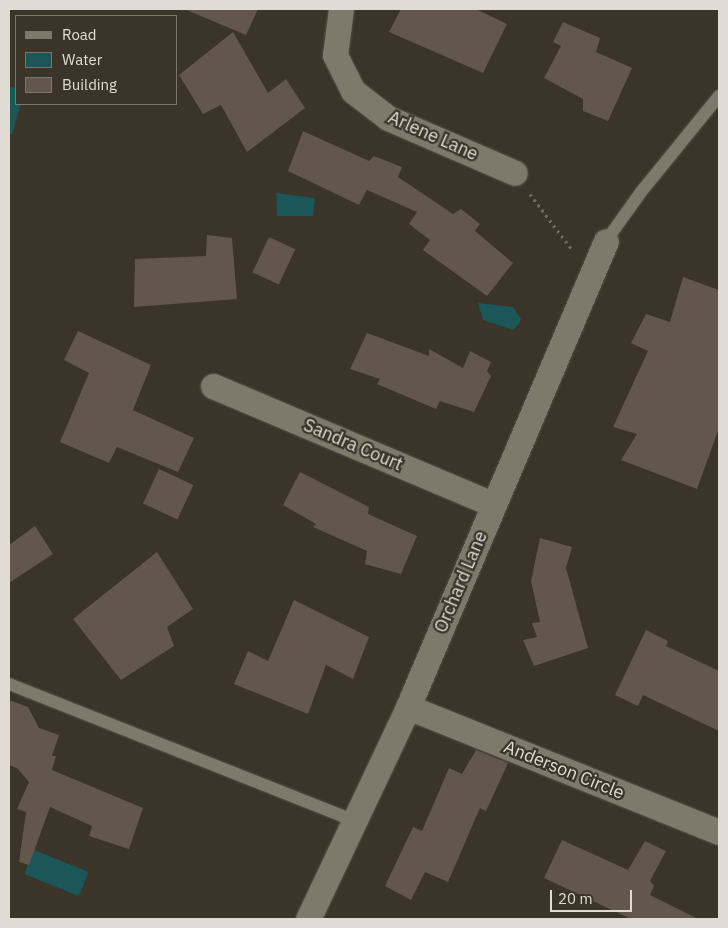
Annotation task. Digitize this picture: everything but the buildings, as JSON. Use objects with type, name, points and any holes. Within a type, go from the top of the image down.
[{"type":"street","name":"Arlene Lane","points":[[340,9],[335,55],[353,91],[388,118],[515,173]]},
{"type":"street","name":"Orchard Lane","points":[[308,919],[408,707],[606,241]]},
{"type":"street","name":"Sandra Court","points":[[213,386],[493,504]]},
{"type":"street","name":"Anderson Circle","points":[[408,707],[719,832]]},
{"type":"lane","points":[[606,241],[641,192],[719,96]]},
{"type":"lane","points":[[9,684],[354,820]]},
{"type":"path","points":[[515,173],[591,275]]},
{"type":"water","points":[[9,86],[15,88],[15,105],[21,105],[12,134],[9,134]]},
{"type":"water","points":[[276,193],[315,198],[313,216],[277,216]]},
{"type":"water","points":[[478,303],[513,307],[521,319],[519,324],[513,330],[483,320]]},
{"type":"water","points":[[34,850],[89,872],[79,896],[24,874]]}]
